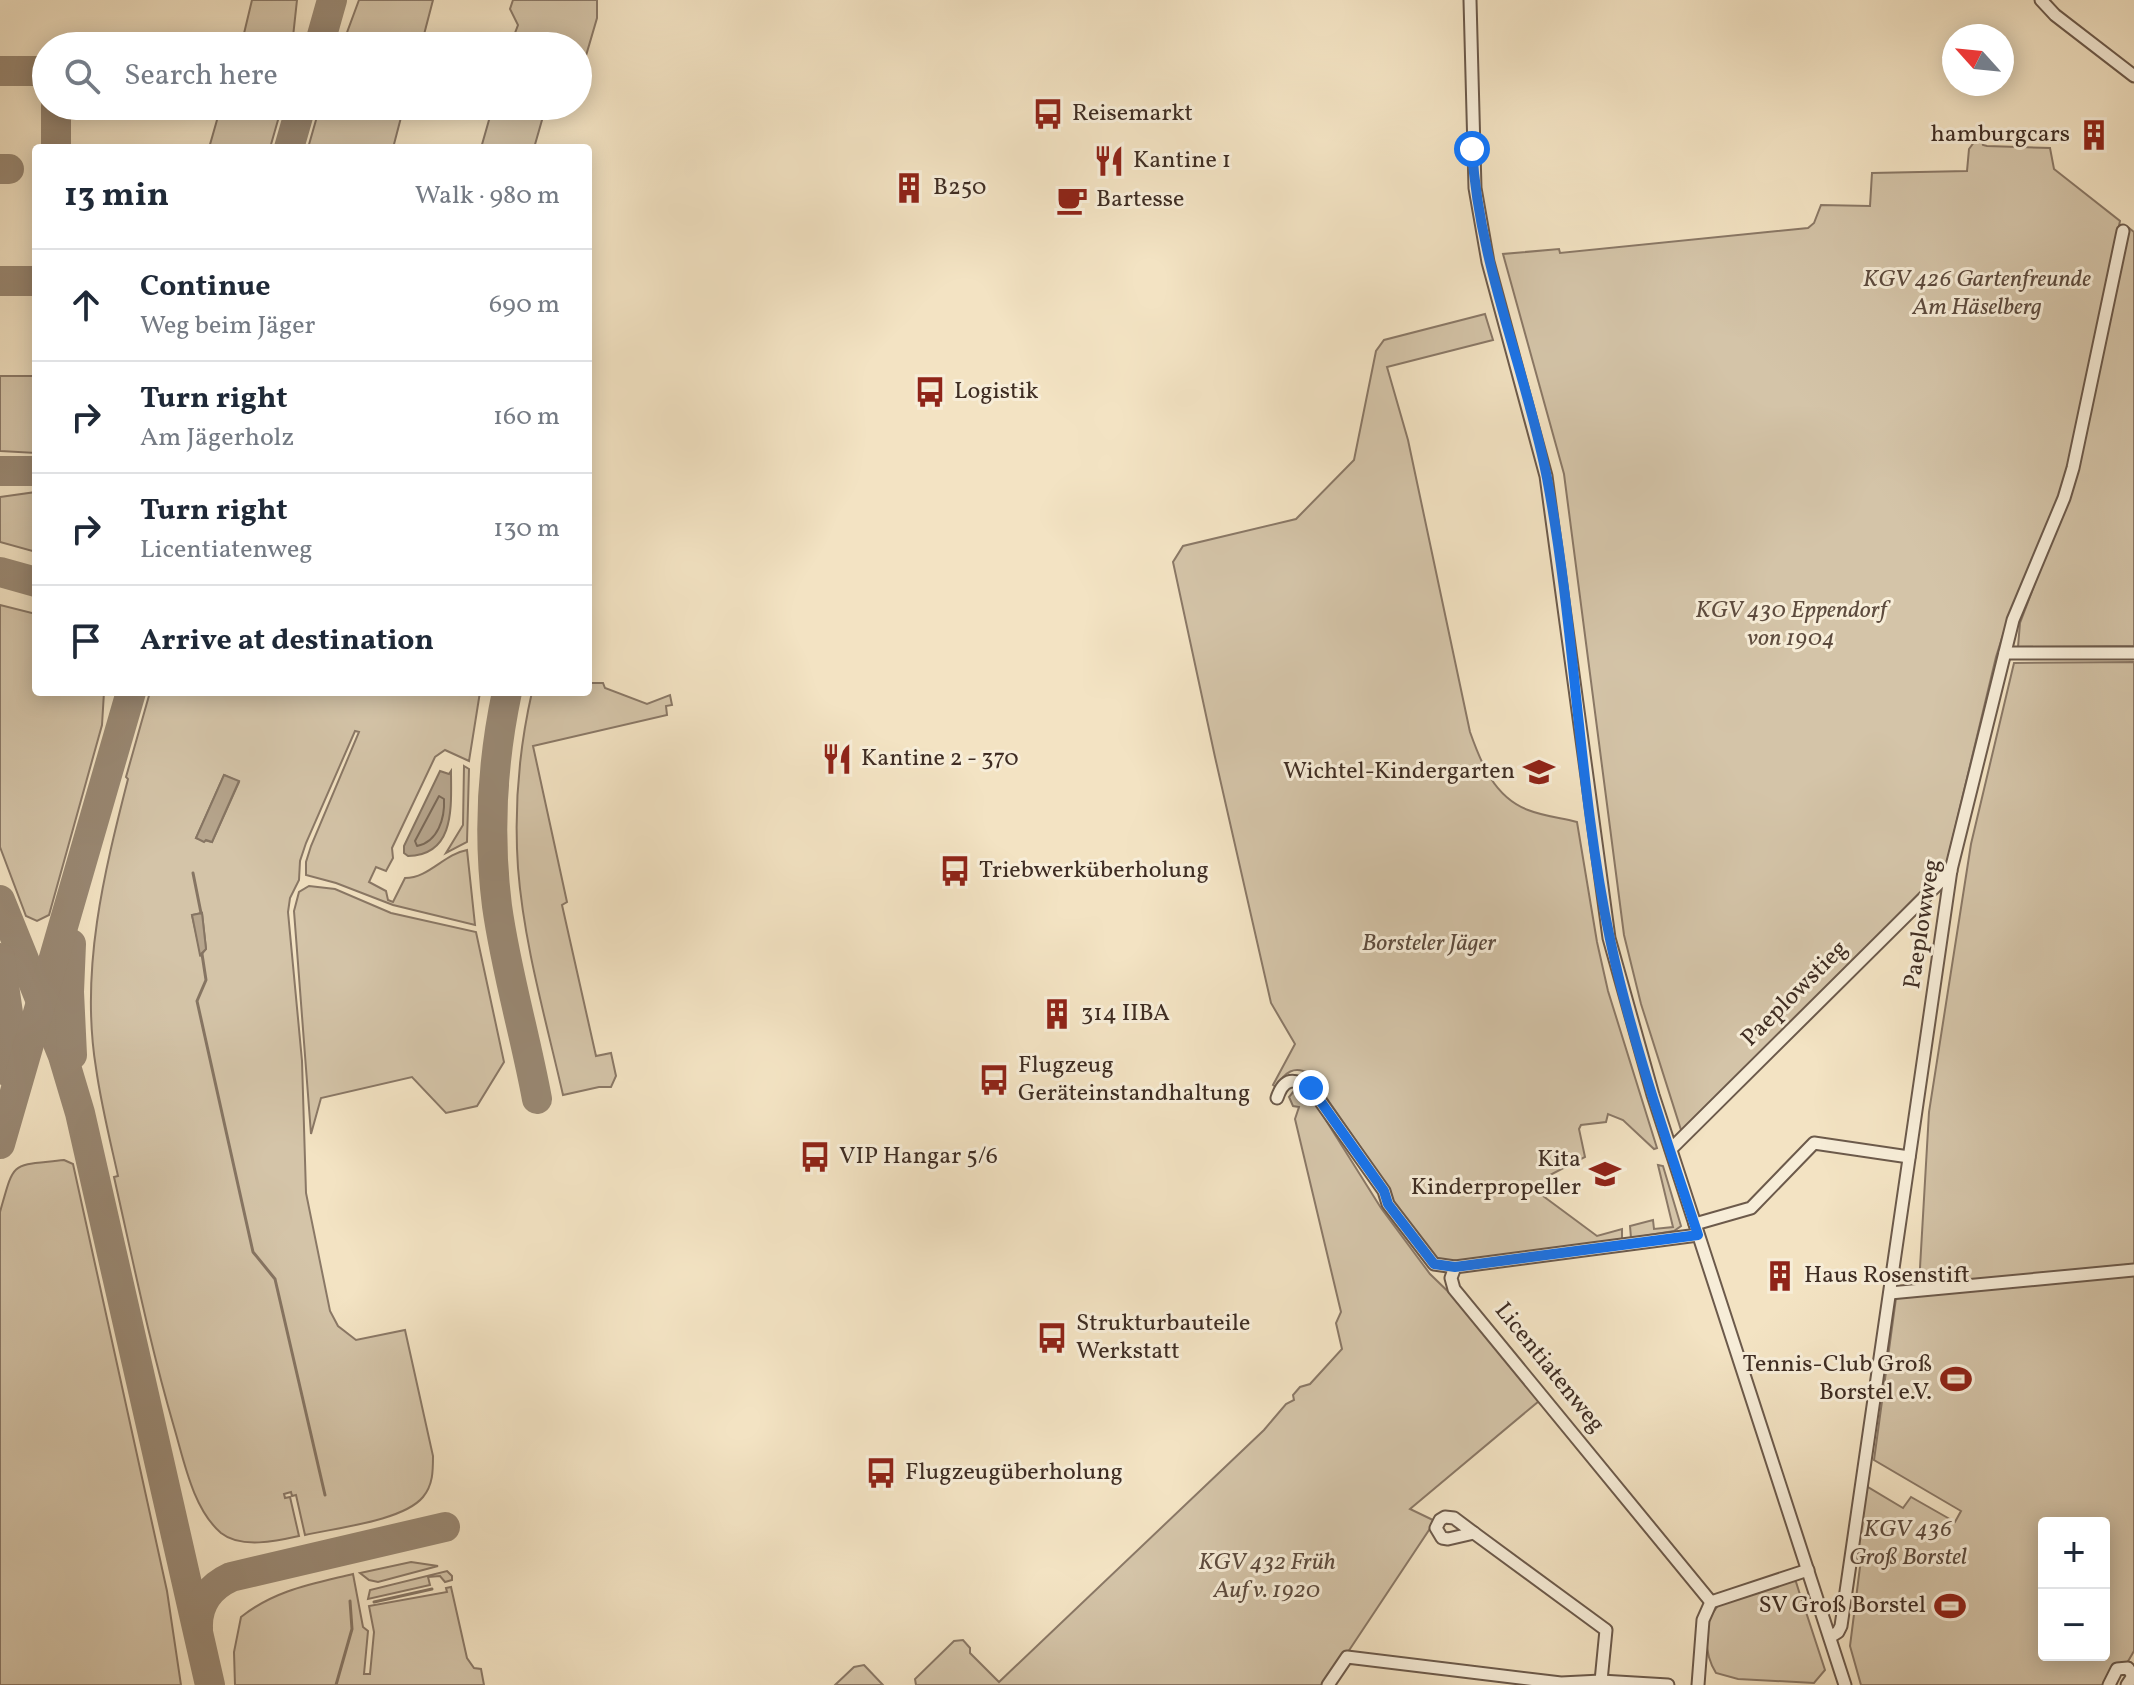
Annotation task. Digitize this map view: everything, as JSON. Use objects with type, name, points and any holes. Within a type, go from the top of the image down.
[{"type":"street","points":[[1470,0],[1475,188],[1488,262],[1546,476],[1609,938],[1621,989],[1696,1229],[1845,1685]]},
{"type":"street","points":[[2041,0],[2055,15],[2134,76]]},
{"type":"street","name":"Paeplowweg","points":[[1830,1637],[1841,1626],[1951,870],[2013,620],[2064,498],[2073,468],[2123,231]]},
{"type":"street","points":[[2005,653],[2134,653]]},
{"type":"street","name":"Paeplowstieg","points":[[1671,1149],[1951,870]]},
{"type":"street","points":[[1277,1098],[1284,1083],[1291,1079],[1297,1079],[1311,1088],[1384,1191],[1388,1204],[1434,1264],[1455,1267],[1696,1229],[1751,1208],[1814,1143],[1909,1157]]},
{"type":"street","name":"Licentiatenweg","points":[[1455,1267],[1451,1278],[1454,1289],[1711,1602]]},
{"type":"street","points":[[1890,1293],[2134,1270]]},
{"type":"street","points":[[1474,1533],[1606,1630],[1601,1681]]},
{"type":"street","points":[[1698,1685],[1703,1620],[1711,1602],[1808,1570]]},
{"type":"street","points":[[1328,1685],[1347,1657],[1561,1683],[1601,1681],[1668,1685]]},
{"type":"street","points":[[2109,1685],[2117,1669],[2122,1667],[2128,1668],[2133,1676],[2127,1685]]},
{"type":"green space","points":[[252,0],[297,0],[294,32],[244,32]]},
{"type":"green space","points":[[359,0],[433,0],[425,32],[347,32]]},
{"type":"green space","points":[[513,0],[597,0],[597,18],[592,35],[592,32],[515,32],[518,25],[510,9]]},
{"type":"green space","points":[[217,120],[278,120],[271,144],[210,144]]},
{"type":"green space","points":[[316,120],[400,120],[394,144],[309,144]]},
{"type":"green space","points":[[489,120],[542,120],[535,144],[482,144]]},
{"type":"green space","name":"KGV 430 Eppendorf von 1904","points":[[1980,134],[1983,145],[1987,146],[2050,148],[2054,169],[2120,221],[2070,464],[2060,497],[2008,619],[1996,657],[1946,866],[1682,1133],[1641,1004],[1624,935],[1564,474],[1503,254],[1559,249],[1560,253],[1808,228],[1814,223],[1821,205],[1870,206],[1872,173],[1967,171],[1969,149]]},
{"type":"green space","points":[[2129,228],[2134,232],[2134,646],[2018,647],[2020,623],[2078,469]]},
{"type":"green space","name":"Borsteler Jäger","points":[[1485,314],[1493,340],[1387,367],[1408,440],[1470,732],[1490,778],[1506,797],[1534,812],[1577,822],[1608,991],[1657,1148],[1654,1149],[1623,1120],[1608,1114],[1606,1122],[1581,1125],[1579,1129],[1585,1157],[1548,1176],[1539,1193],[1597,1236],[1622,1229],[1622,1239],[1438,1264],[1396,1210],[1390,1190],[1310,1074],[1295,1070],[1286,1074],[1276,1087],[1273,1085],[1295,1044],[1271,1003],[1173,562],[1183,546],[1296,519],[1354,460],[1376,351],[1384,340]]},
{"type":"green space","points":[[0,376],[32,376],[32,453],[0,451]]},
{"type":"green space","points":[[32,493],[32,551],[0,542],[0,497]]},
{"type":"green space","points":[[0,605],[32,613],[32,696],[104,696],[102,725],[49,915],[37,921],[26,916],[0,847]]},
{"type":"green space","points":[[2134,662],[2134,1264],[1919,1285],[1929,1112],[1971,844],[2014,663]]},
{"type":"green space","points":[[592,683],[603,683],[605,688],[647,704],[670,695],[672,705],[666,706],[667,715],[533,746],[567,902],[562,905],[596,1056],[611,1053],[616,1076],[611,1087],[563,1095],[536,982],[521,897],[517,801],[531,696],[592,696]]},
{"type":"green space","points":[[149,696],[479,696],[469,761],[445,750],[435,757],[392,848],[393,858],[386,871],[376,867],[369,882],[386,891],[388,900],[393,902],[405,878],[422,874],[467,850],[475,925],[393,905],[306,875],[311,846],[359,732],[355,731],[306,843],[300,861],[299,880],[290,898],[288,912],[302,1061],[306,1193],[330,1311],[338,1326],[356,1340],[405,1330],[433,1456],[431,1483],[423,1497],[385,1518],[305,1535],[296,1495],[292,1496],[291,1492],[284,1494],[285,1498],[290,1497],[299,1536],[259,1542],[239,1541],[221,1533],[211,1523],[191,1484],[157,1365],[114,1177],[118,1176],[100,1095],[92,1031],[91,995],[97,922],[126,777]],"holes":[[[224,775],[239,782],[212,842],[196,838]],[[202,913],[206,949],[201,955],[192,915]]]},
{"type":"green space","points":[[464,766],[469,769],[467,842],[446,853],[463,825]]},
{"type":"green space","points":[[309,886],[335,889],[391,913],[476,932],[504,1062],[477,1106],[446,1113],[412,1077],[321,1098],[311,1134],[294,911],[299,892]]},
{"type":"green space","name":"KGV 432 Früh Auf v. 1920","points":[[1298,1086],[1305,1087],[1381,1208],[1430,1274],[1463,1306],[1539,1401],[1410,1509],[1435,1521],[1326,1685],[916,1685],[915,1679],[954,1641],[963,1640],[970,1653],[999,1682],[1264,1430],[1286,1404],[1294,1400],[1293,1395],[1300,1387],[1310,1384],[1342,1349],[1336,1323],[1341,1312],[1295,1119],[1299,1107],[1293,1106],[1289,1097]]},
{"type":"green space","points":[[64,1160],[73,1164],[167,1591],[181,1685],[0,1685],[0,1212],[9,1182],[17,1168]]},
{"type":"green space","points":[[1658,1165],[1663,1166],[1681,1226],[1674,1231],[1631,1238],[1630,1226],[1653,1220],[1654,1229],[1673,1227]]},
{"type":"green space","name":"KGV 436 Groß Borstel","points":[[2134,1274],[2134,1651],[2127,1663],[2116,1664],[2103,1685],[1861,1685],[1850,1646],[1861,1559],[1856,1556],[1866,1486],[1903,1508],[1911,1497],[1955,1522],[1961,1511],[1874,1460],[1896,1298]]},
{"type":"green space","points":[[411,1562],[438,1566],[378,1582],[360,1573]]},
{"type":"green space","points":[[447,1571],[452,1580],[445,1582],[440,1576],[428,1577],[430,1585],[368,1599],[370,1590]]},
{"type":"green space","points":[[353,1574],[363,1627],[368,1631],[364,1674],[370,1674],[374,1632],[369,1606],[447,1592],[446,1588],[451,1587],[467,1658],[474,1668],[481,1669],[484,1685],[235,1685],[234,1652],[241,1617],[281,1594]]},
{"type":"green space","points":[[1793,1580],[1825,1670],[1814,1683],[1738,1679],[1716,1673],[1707,1646],[1708,1626],[1715,1609],[1722,1602]]},
{"type":"green space","points":[[864,1665],[883,1685],[835,1685],[854,1667]]},
{"type":"water","points":[[440,771],[449,774],[451,771],[448,826],[435,847],[408,856],[404,853],[404,846]]},
{"type":"water","points":[[224,775],[239,781],[212,842],[204,842],[196,838]]},
{"type":"water","points":[[202,913],[206,949],[200,955],[192,915]]},
{"type":"waterway","points":[[193,873],[201,913]]},
{"type":"waterway","points":[[202,954],[206,980],[197,1001],[253,1252],[275,1279],[325,1495]]},
{"type":"waterway","points":[[374,1602],[432,1589]]},
{"type":"waterway","points":[[336,1685],[352,1629],[350,1601]]},
{"type":"taxiway","points":[[323,32],[332,0]]},
{"type":"taxiway","points":[[0,71],[32,71]]},
{"type":"taxiway","points":[[56,120],[56,144]]},
{"type":"taxiway","points":[[290,144],[297,120]]},
{"type":"taxiway","points":[[0,169],[9,169]]},
{"type":"taxiway","points":[[0,281],[32,281]]},
{"type":"taxiway","points":[[0,471],[32,471]]},
{"type":"taxiway","points":[[0,572],[32,581]]},
{"type":"taxiway","points":[[0,1144],[130,696]]},
{"type":"taxiway","points":[[506,696],[493,799],[494,879],[505,954],[537,1099]]},
{"type":"taxiway","points":[[0,900],[63,1056],[80,1113],[210,1685]]},
{"type":"taxiway","points":[[71,944],[69,992],[72,1055]]},
{"type":"taxiway","points":[[0,958],[9,1020],[10,1073]]},
{"type":"taxiway","points":[[198,1628],[206,1597],[231,1577],[445,1527]]},
{"type":"place","name":"Reisemarkt","points":[[1048,114]]},
{"type":"place","name":"hamburgcars","points":[[2094,135]]},
{"type":"place","name":"Kantine 1","points":[[1109,161]]},
{"type":"place","name":"B250","points":[[909,188]]},
{"type":"place","name":"Bartesse","points":[[1072,200]]},
{"type":"place","name":"Logistik","points":[[930,392]]},
{"type":"place","name":"Kantine 2 - 370","points":[[837,759]]},
{"type":"place","name":"Wichtel-Kindergarten","points":[[1539,772]]},
{"type":"place","name":"Triebwerküberholung","points":[[955,871]]},
{"type":"place","name":"314 IIBA","points":[[1057,1014]]},
{"type":"place","name":"Flugzeug Geräteinstandhaltung","points":[[994,1080]]},
{"type":"place","name":"VIP Hangar 5/6","points":[[815,1157]]},
{"type":"place","name":"Kita Kinderpropeller","points":[[1605,1174]]},
{"type":"place","name":"Haus Rosenstift","points":[[1780,1276]]},
{"type":"place","name":"Strukturbauteile Werkstatt","points":[[1052,1338]]},
{"type":"place","name":"Tennis-Club Groß Borstel e.V.","points":[[1956,1379]]},
{"type":"place","name":"Flugzeugüberholung","points":[[881,1473]]},
{"type":"place","name":"SV Groß Borstel","points":[[1950,1606]]},
{"type":"route","points":[[1311,1088],[1384,1191],[1388,1204],[1434,1264],[1455,1267],[1698,1235],[1621,989],[1609,938],[1554,520],[1538,438],[1488,262],[1475,188],[1472,149]]},
{"type":"park label","name":"KGV 426 Gartenfreunde Am Häselberg","points":[[1977,294]]}]
